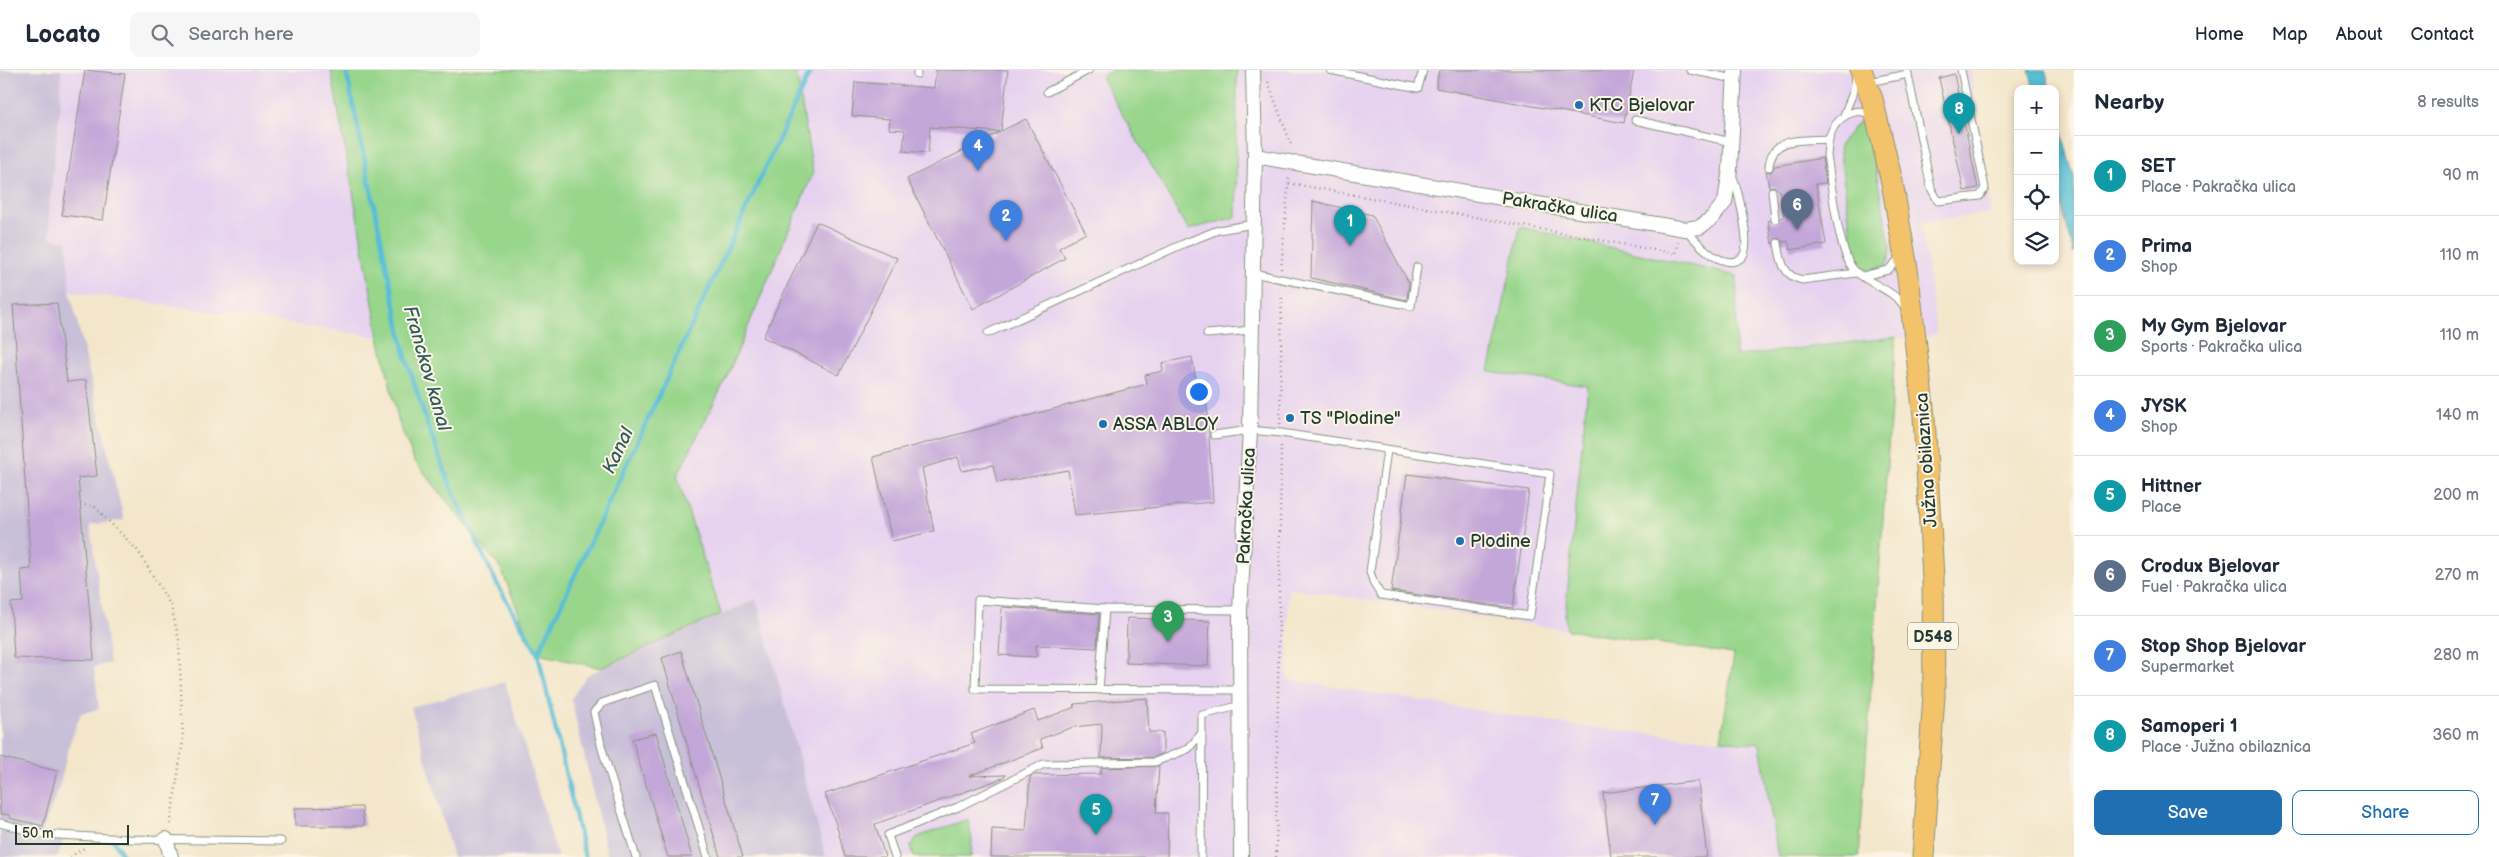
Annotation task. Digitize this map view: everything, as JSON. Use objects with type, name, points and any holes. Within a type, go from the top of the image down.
[{"type":"main road","name":"Južna obilaznica","points":[[1861,74],[1877,122],[1892,182],[1904,252],[1924,416],[1933,578],[1934,695],[1923,857]]},
{"type":"street","name":"Pakračka ulica","points":[[1241,857],[1238,706],[1240,610],[1250,430],[1255,156],[1260,72]]},
{"type":"street","name":"Pakračka ulica","points":[[1255,156],[1682,233],[1700,227],[1712,218],[1725,202],[1730,169],[1734,75]]},
{"type":"street","points":[[166,839],[171,857]]},
{"type":"lane","points":[[1048,92],[1089,70]]},
{"type":"lane","points":[[1330,70],[1418,88],[1423,70]]},
{"type":"lane","points":[[1690,70],[1734,75]]},
{"type":"lane","points":[[1913,320],[1904,305],[1893,295],[1849,266],[1842,246],[1828,154],[1828,139],[1831,132],[1843,118],[1861,74],[1908,72],[1931,188],[1938,201],[1944,202],[1980,196],[1985,188],[1961,70]]},
{"type":"lane","points":[[1843,118],[1858,110],[1870,114],[1877,122]]},
{"type":"lane","points":[[1636,120],[1731,142]]},
{"type":"lane","points":[[1769,167],[1773,149],[1781,144],[1828,139]]},
{"type":"lane","points":[[1682,233],[1719,259],[1732,262],[1742,258],[1745,252],[1745,234],[1740,195],[1730,169]]},
{"type":"lane","points":[[1772,191],[1775,218]]},
{"type":"lane","points":[[988,333],[1183,244],[1218,230],[1254,224]]},
{"type":"lane","points":[[1778,243],[1787,275],[1802,280],[1860,275],[1888,270],[1904,252]]},
{"type":"lane","points":[[1253,273],[1411,306],[1417,267]]},
{"type":"lane","points":[[1206,334],[1252,330]]},
{"type":"lane","points":[[1214,435],[1250,430],[1387,450],[1550,474],[1530,616],[1381,595],[1374,584],[1370,572],[1387,450]]},
{"type":"lane","points":[[1239,690],[975,689],[978,600],[1105,609],[1240,610]]},
{"type":"lane","points":[[1099,690],[1105,609]]},
{"type":"lane","points":[[636,857],[602,749],[594,712],[602,703],[654,685],[708,857]]},
{"type":"lane","points":[[1201,857],[1202,714],[1238,706]]},
{"type":"lane","points":[[895,857],[888,835],[958,807],[1044,764],[1155,762],[1188,749],[1202,733]]},
{"type":"lane","points":[[0,823],[41,834],[281,841]]},
{"type":"path","points":[[1260,72],[1293,151]]},
{"type":"path","points":[[1280,428],[1281,265],[1289,177]]},
{"type":"path","points":[[1289,183],[1676,254],[1682,233]]},
{"type":"path","points":[[1276,857],[1281,443]]},
{"type":"path","points":[[80,504],[95,507],[138,551],[171,606],[179,640],[183,741],[175,806],[166,839]]},
{"type":"shaded area","points":[[0,70],[61,70],[60,107],[49,207],[50,238],[67,241],[70,291],[124,520],[90,525],[110,663],[94,667],[99,709],[81,713],[70,742],[60,784],[41,834],[64,836],[58,857],[0,857]]},
{"type":"shaded area","points":[[61,70],[331,70],[379,337],[70,291],[67,241],[50,239],[49,207],[60,107]]},
{"type":"shaded area","points":[[796,70],[1971,70],[1991,213],[1921,223],[1937,334],[1915,341],[1896,337],[1736,356],[1588,386],[1565,616],[1567,630],[1288,588],[1287,679],[1576,726],[1760,744],[1778,857],[826,857],[756,599],[721,614],[677,476],[725,381],[813,173]]},
{"type":"shaded area","points":[[756,599],[826,857],[608,857],[571,699],[587,675]]},
{"type":"shaded area","points":[[505,682],[558,857],[453,857],[411,707]]},
{"type":"green space","points":[[331,70],[796,70],[813,173],[725,381],[677,476],[721,614],[601,668],[538,654],[529,638],[501,569],[414,460],[399,423],[379,337]]},
{"type":"green space","points":[[1113,70],[1237,70],[1236,217],[1188,230],[1101,77]]},
{"type":"green space","points":[[1857,123],[1867,124],[1891,250],[1884,268],[1875,270],[1865,269],[1855,262],[1839,146]]},
{"type":"green space","points":[[1520,227],[1737,276],[1736,356],[1896,337],[1859,857],[1778,857],[1760,744],[1721,740],[1734,654],[1567,630],[1565,616],[1588,386],[1489,372]]},
{"type":"green space","points":[[968,819],[972,840],[971,857],[914,857],[911,846],[917,837]]},
{"type":"water","points":[[2029,70],[2045,70],[2049,85],[2033,85]]},
{"type":"water","points":[[2059,124],[2074,178],[2074,254],[2059,195]]},
{"type":"building","points":[[85,70],[125,74],[103,220],[62,215]]},
{"type":"building","points":[[936,70],[1008,70],[1001,131],[1026,119],[1086,233],[1059,248],[1065,258],[973,309],[907,179],[1000,132],[930,127],[928,153],[903,151],[905,130],[889,129],[890,119],[852,116],[855,82],[934,88]]},
{"type":"building","name":"KTC Bjelovar","points":[[1439,70],[1634,70],[1624,123],[1436,88]]},
{"type":"building","points":[[1954,74],[1978,188],[1964,191],[1939,78]]},
{"type":"building","points":[[1822,158],[1826,183],[1816,184],[1826,244],[1790,250],[1788,241],[1783,242],[1778,238],[1772,244],[1768,220],[1776,224],[1780,218],[1784,217],[1779,190],[1774,186],[1769,187],[1766,171],[1771,172],[1775,166]]},
{"type":"building","points":[[1313,201],[1372,215],[1409,283],[1407,300],[1311,278]]},
{"type":"building","points":[[817,222],[897,258],[839,375],[763,337]]},
{"type":"building","points":[[57,303],[67,382],[86,380],[97,476],[78,478],[94,660],[14,658],[11,603],[23,602],[21,570],[31,569],[13,305]]},
{"type":"building","name":"ASSA ABLOY","points":[[1192,357],[1198,391],[1206,388],[1213,502],[1075,515],[1068,470],[997,483],[993,465],[962,471],[958,457],[922,468],[934,531],[892,541],[873,457],[1147,384],[1145,375],[1163,371],[1162,363]]},
{"type":"building","name":"Plodine","points":[[1407,474],[1529,490],[1513,608],[1391,591]]},
{"type":"building","points":[[1002,607],[1099,614],[1097,648],[1036,645],[1036,657],[999,655]]},
{"type":"building","points":[[1127,618],[1210,621],[1208,666],[1126,663]]},
{"type":"building","points":[[681,651],[743,857],[720,857],[662,658]]},
{"type":"building","points":[[1147,698],[1149,732],[1163,732],[1163,753],[1154,757],[1101,758],[1102,724],[1073,727],[1040,739],[1043,748],[969,776],[1006,775],[1003,778],[875,824],[885,857],[845,857],[825,794],[975,743],[971,734],[1034,710],[1038,721],[1075,707],[1074,704]]},
{"type":"building","points":[[656,733],[692,857],[668,857],[632,739]]},
{"type":"building","points":[[0,757],[57,771],[43,826],[9,818],[10,815],[0,814]]},
{"type":"building","points":[[1159,766],[1156,813],[1168,813],[1167,857],[991,857],[992,829],[1026,831],[1030,777],[1034,775],[1101,774],[1101,768]]},
{"type":"building","points":[[1698,781],[1707,857],[1611,857],[1603,793]]},
{"type":"building","points":[[362,807],[364,826],[295,826],[295,808]]},
{"type":"waterway","name":"Franckov kanal","points":[[346,70],[405,354],[427,424],[453,492],[497,584],[538,654]]},
{"type":"waterway","name":"Kanal","points":[[585,857],[538,654],[811,70]]},
{"type":"waterway","points":[[112,838],[124,857]]},
{"type":"place","name":"KTC Bjelovar","points":[[1579,105]]},
{"type":"place","name":"Samoperi 1","points":[[1959,134]]},
{"type":"place","name":"JYSK","points":[[978,171]]},
{"type":"place","name":"Crodux Bjelovar","points":[[1797,230]]},
{"type":"place","name":"Prima","points":[[1006,241]]},
{"type":"place","name":"SET","points":[[1350,246]]},
{"type":"place","name":"TS \"Plodine\"","points":[[1290,418]]},
{"type":"place","name":"ASSA ABLOY","points":[[1103,424]]},
{"type":"place","name":"Plodine","points":[[1460,541]]},
{"type":"place","name":"My Gym Bjelovar","points":[[1168,642]]},
{"type":"place","name":"Stop Shop Bjelovar","points":[[1655,825]]},
{"type":"place","name":"Hittner","points":[[1096,835]]}]
